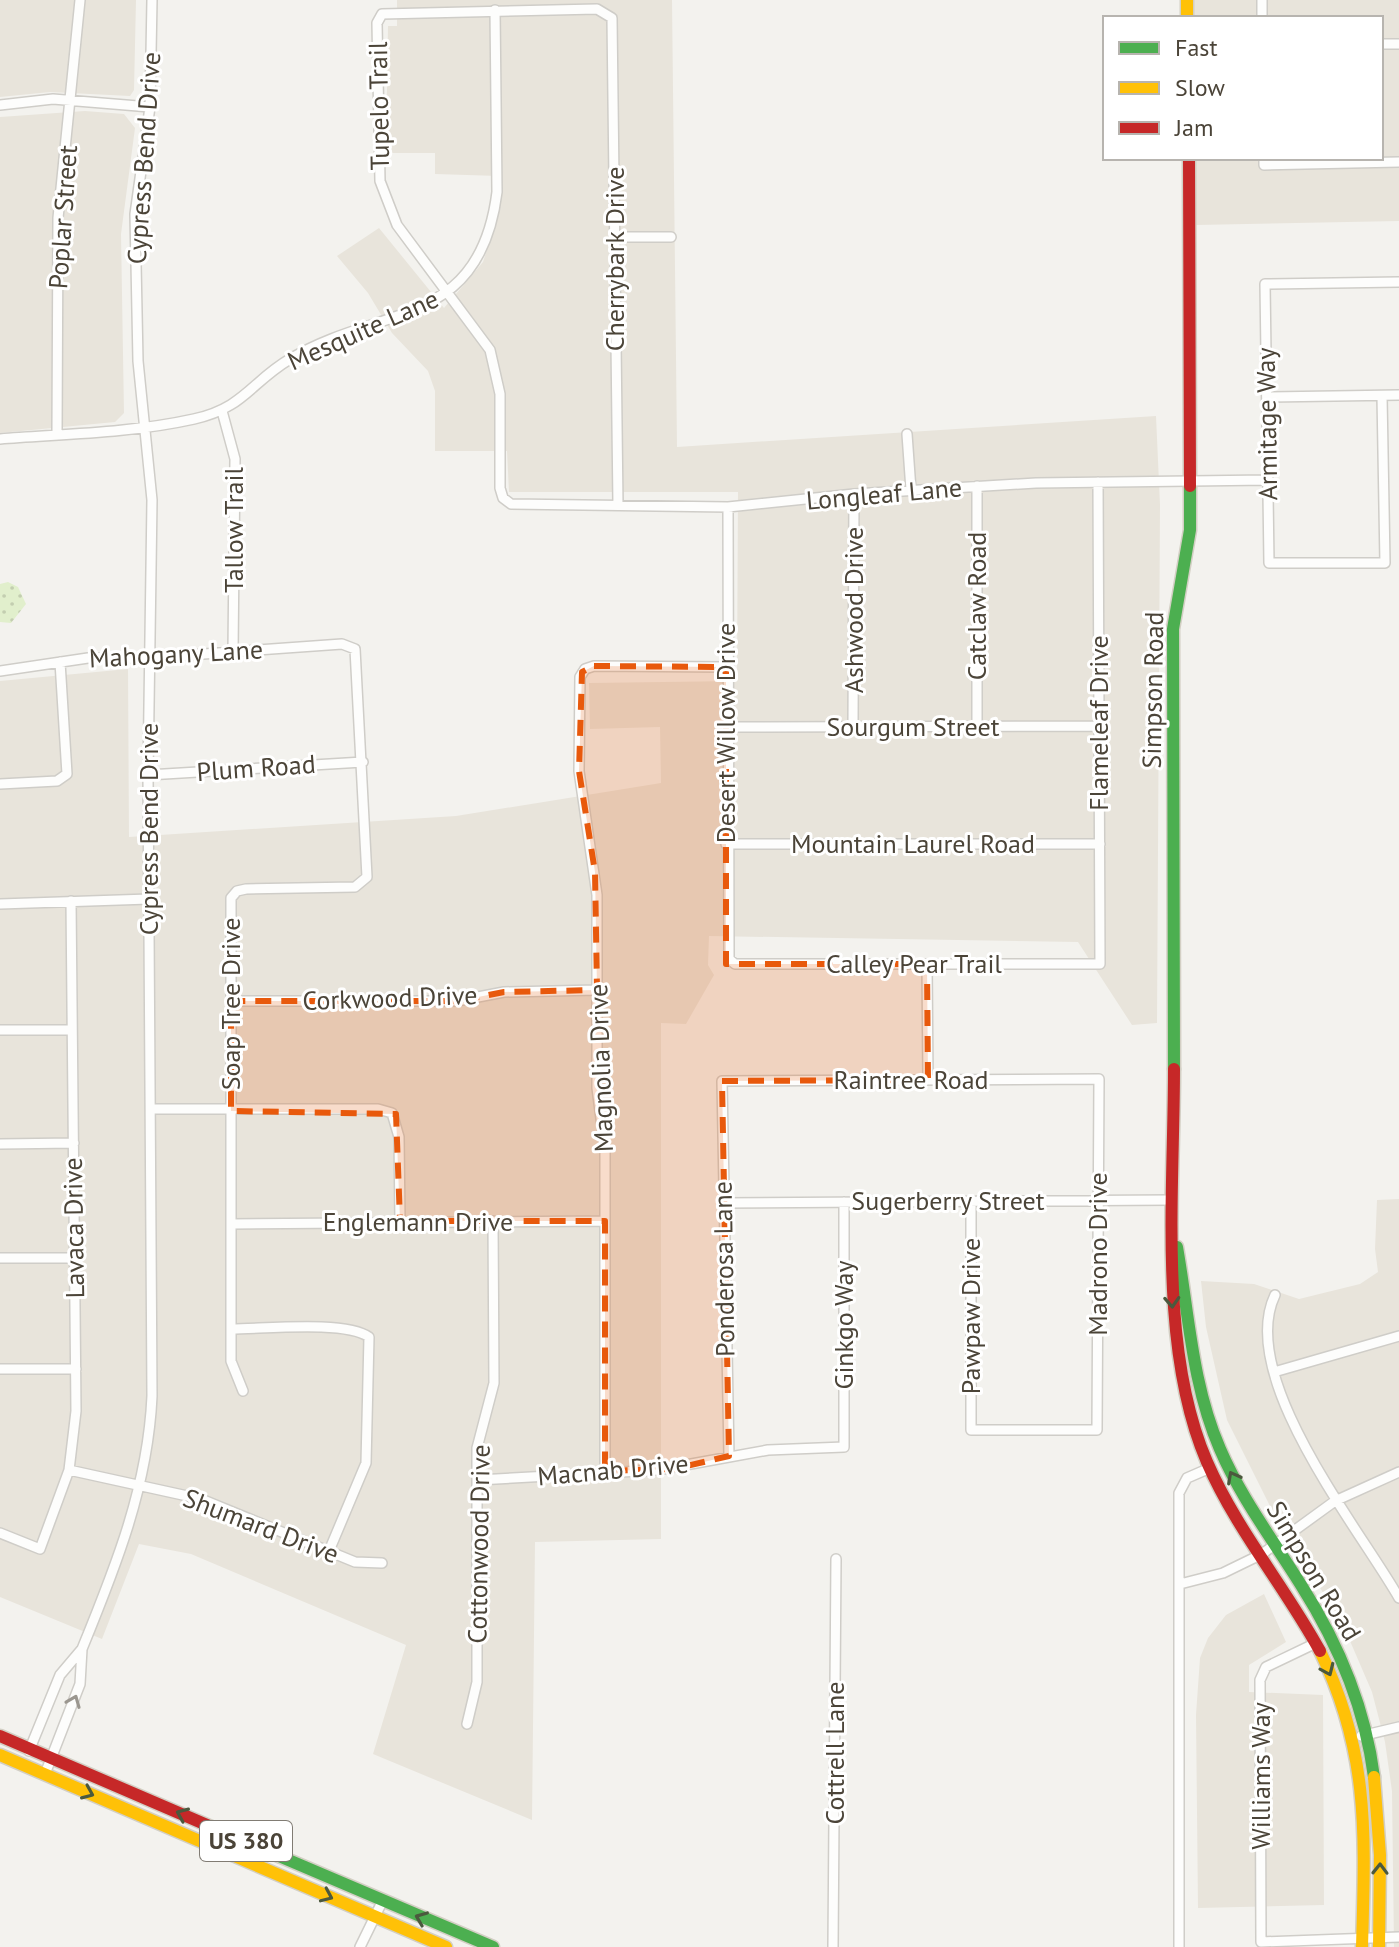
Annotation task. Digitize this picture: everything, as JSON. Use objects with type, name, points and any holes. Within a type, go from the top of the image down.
[{"type":"main road","name":"Simpson Road","points":[[1189,160],[1189,551],[1173,629],[1172,1290],[1181,1376],[1210,1468],[1316,1643],[1354,1738],[1364,1847],[1362,1943]]},
{"type":"main road","name":"Simpson Road","points":[[1172,1224],[1186,1290],[1192,1358],[1206,1413],[1229,1471],[1332,1639],[1369,1734],[1380,1805],[1379,1942]]},
{"type":"main road","name":"US 380","points":[[0,1736],[493,1947]]},
{"type":"main road","name":"US 380","points":[[0,1755],[446,1947]]},
{"type":"street","name":"Poplar Street","points":[[57,435],[58,218],[80,0]]},
{"type":"street","name":"Cypress Bend Drive","points":[[23,1765],[60,1675],[82,1649],[119,1559],[141,1483],[152,1396],[148,658],[152,500],[138,361],[135,214],[150,107],[152,0]]},
{"type":"street","name":"Cherrybark Drive","points":[[495,10],[597,9],[609,14],[613,23],[618,505]]},
{"type":"street","name":"Tupelo Trail","points":[[495,10],[382,14],[377,23],[380,181],[397,225],[478,330],[497,371],[503,498]]},
{"type":"street","name":"Mesquite Lane","points":[[0,439],[192,420],[222,411],[237,404],[291,358],[427,306],[449,291],[473,263],[494,216],[495,10]]},
{"type":"street","points":[[0,105],[72,100],[150,107]]},
{"type":"street","points":[[1264,161],[1399,162]]},
{"type":"street","points":[[615,237],[671,237]]},
{"type":"street","name":"Armitage Way","points":[[1382,396],[1385,563],[1269,563],[1265,284],[1399,282]]},
{"type":"street","points":[[1267,397],[1399,395]]},
{"type":"street","name":"Tallow Trail","points":[[222,411],[235,459],[233,652]]},
{"type":"street","points":[[907,434],[911,490]]},
{"type":"street","name":"Longleaf Lane","points":[[503,498],[511,504],[728,507],[977,486],[1268,480]]},
{"type":"street","name":"Flameleaf Drive","points":[[1098,482],[1100,964]]},
{"type":"street","name":"Catclaw Road","points":[[977,486],[977,727]]},
{"type":"street","name":"Ashwood Drive","points":[[853,727],[854,494]]},
{"type":"street","name":"Desert Willow Drive","points":[[728,507],[726,844],[729,959]]},
{"type":"street","name":"Mahogany Lane","points":[[0,671],[60,662],[352,646]]},
{"type":"street","name":"Soap Tree Drive","points":[[243,1391],[233,1372],[232,1329],[233,893],[246,889],[347,888],[364,883],[368,867],[363,762],[357,654],[352,646]]},
{"type":"street","points":[[0,784],[57,781],[64,777],[68,769],[60,662]]},
{"type":"street","name":"Magnolia Drive","points":[[605,1471],[605,1149],[597,1088],[595,872],[579,771],[580,677],[585,669],[726,667]]},
{"type":"street","name":"Sourgum Street","points":[[726,727],[1099,726]]},
{"type":"street","name":"Plum Road","points":[[148,775],[363,762]]},
{"type":"street","name":"Mountain Laurel Road","points":[[726,844],[1100,844]]},
{"type":"street","points":[[0,904],[149,899]]},
{"type":"street","name":"Lavaca Drive","points":[[0,1533],[40,1549],[69,1470],[76,1411],[71,901]]},
{"type":"street","name":"Calley Pear Trail","points":[[729,959],[735,964],[1100,964]]},
{"type":"street","points":[[927,964],[928,1080]]},
{"type":"street","name":"Corkwood Drive","points":[[231,1001],[457,1001],[504,992],[597,990]]},
{"type":"street","points":[[0,1030],[72,1030]]},
{"type":"street","name":"Raintree Road","points":[[722,1081],[1099,1079]]},
{"type":"street","name":"Madrono Drive","points":[[971,1430],[1097,1430],[1099,1079]]},
{"type":"street","name":"Ponderosa Lane","points":[[722,1081],[729,1456]]},
{"type":"street","points":[[151,1109],[378,1109],[392,1113],[399,1137],[400,1221]]},
{"type":"street","points":[[0,1144],[74,1143]]},
{"type":"street","name":"Sugerberry Street","points":[[723,1203],[1172,1200]]},
{"type":"street","name":"Pawpaw Drive","points":[[971,1201],[971,1430]]},
{"type":"street","name":"Ginkgo Way","points":[[844,1202],[844,1447]]},
{"type":"street","name":"Cottonwood Drive","points":[[467,1724],[477,1682],[477,1448],[494,1383],[493,1221]]},
{"type":"street","name":"Englemann Drive","points":[[232,1224],[605,1221]]},
{"type":"street","points":[[0,1258],[75,1258]]},
{"type":"street","points":[[1275,1295],[1266,1327],[1274,1372],[1289,1411],[1335,1501],[1371,1549],[1399,1598]]},
{"type":"street","points":[[232,1329],[361,1331],[369,1337],[366,1463],[329,1551]]},
{"type":"street","points":[[1274,1372],[1399,1336]]},
{"type":"street","points":[[0,1369],[76,1369]]},
{"type":"street","name":"Macnab Drive","points":[[478,1480],[674,1469],[729,1456],[793,1447],[844,1447]]},
{"type":"street","points":[[1179,1947],[1179,1493],[1187,1478],[1210,1468]]},
{"type":"street","name":"Shumard Drive","points":[[69,1470],[141,1483],[201,1499],[355,1562],[382,1563]]},
{"type":"street","points":[[1180,1584],[1223,1573],[1262,1554],[1335,1501],[1399,1472]]},
{"type":"street","name":"Cottrell Lane","points":[[833,1947],[836,1559]]},
{"type":"street","name":"Williams Way","points":[[1316,1643],[1266,1667],[1260,1680],[1261,1942],[1362,1943]]},
{"type":"street","name":"Cypress Bend Drive","points":[[45,1774],[80,1684],[82,1649]]},
{"type":"street","points":[[1354,1738],[1399,1727]]},
{"type":"street","points":[[360,1947],[382,1902]]},
{"type":"street","points":[[1362,1943],[1399,1937]]},
{"type":"highlighted area","points":[[594,666],[726,667],[726,964],[927,964],[928,1080],[722,1081],[729,1456],[674,1469],[605,1471],[605,1221],[400,1221],[396,1114],[231,1111],[231,1001],[457,1001],[504,992],[597,990],[595,872],[579,771],[582,672]]},
{"type":"shaded area","points":[[0,0],[136,0],[134,90],[130,96],[50,92],[0,97]]},
{"type":"shaded area","points":[[397,0],[672,0],[677,447],[1156,416],[1160,505],[1157,1023],[1132,1025],[1078,942],[709,936],[708,965],[714,975],[686,1024],[661,1023],[661,1539],[535,1542],[532,1820],[373,1754],[406,1645],[191,1554],[139,1544],[102,1639],[0,1597],[0,681],[128,669],[129,837],[456,816],[661,783],[660,727],[590,729],[589,683],[737,681],[738,492],[509,492],[507,451],[435,451],[435,391],[428,371],[392,333],[368,293],[337,256],[379,228],[444,308],[483,262],[498,216],[499,176],[435,174],[435,153],[386,153],[388,26],[397,26]]},
{"type":"shaded area","points":[[1191,0],[1399,0],[1399,221],[1196,225],[1194,160],[1383,160],[1383,16],[1192,16]]},
{"type":"shaded area","points":[[85,111],[124,114],[135,128],[121,234],[124,413],[115,422],[0,433],[0,117]]},
{"type":"shaded area","points":[[1399,1199],[1399,1947],[1394,1947],[1392,1791],[1385,1742],[1372,1692],[1344,1627],[1270,1506],[1227,1420],[1206,1327],[1201,1281],[1254,1284],[1299,1299],[1360,1284],[1378,1272],[1375,1249],[1377,1200]]},
{"type":"shaded area","points":[[1264,1594],[1286,1642],[1249,1665],[1249,1692],[1323,1695],[1324,1905],[1198,1908],[1196,1715],[1200,1658],[1208,1638],[1226,1615]]},
{"type":"green space","points":[[8,582],[18,587],[26,604],[11,623],[0,622],[0,584]]},
{"type":"traffic: fast","points":[[1174,1069],[1173,629],[1190,530],[1190,486]]},
{"type":"traffic: fast","points":[[1177,1247],[1192,1350],[1211,1425],[1238,1485],[1314,1607],[1338,1653],[1357,1701],[1374,1777]]},
{"type":"traffic: fast","points":[[279,1856],[493,1947]]},
{"type":"traffic: slow","points":[[1187,0],[1187,16]]},
{"type":"traffic: slow","points":[[1320,1651],[1348,1725],[1361,1796],[1364,1868],[1362,1947]]},
{"type":"traffic: slow","points":[[0,1755],[446,1947]]},
{"type":"traffic: slow","points":[[1374,1777],[1380,1855],[1379,1947]]},
{"type":"traffic: jam","points":[[1189,160],[1190,486]]},
{"type":"traffic: jam","points":[[1174,1069],[1172,1269],[1181,1370],[1192,1418],[1207,1462],[1232,1511],[1320,1651]]},
{"type":"traffic: jam","points":[[0,1736],[279,1856]]}]
